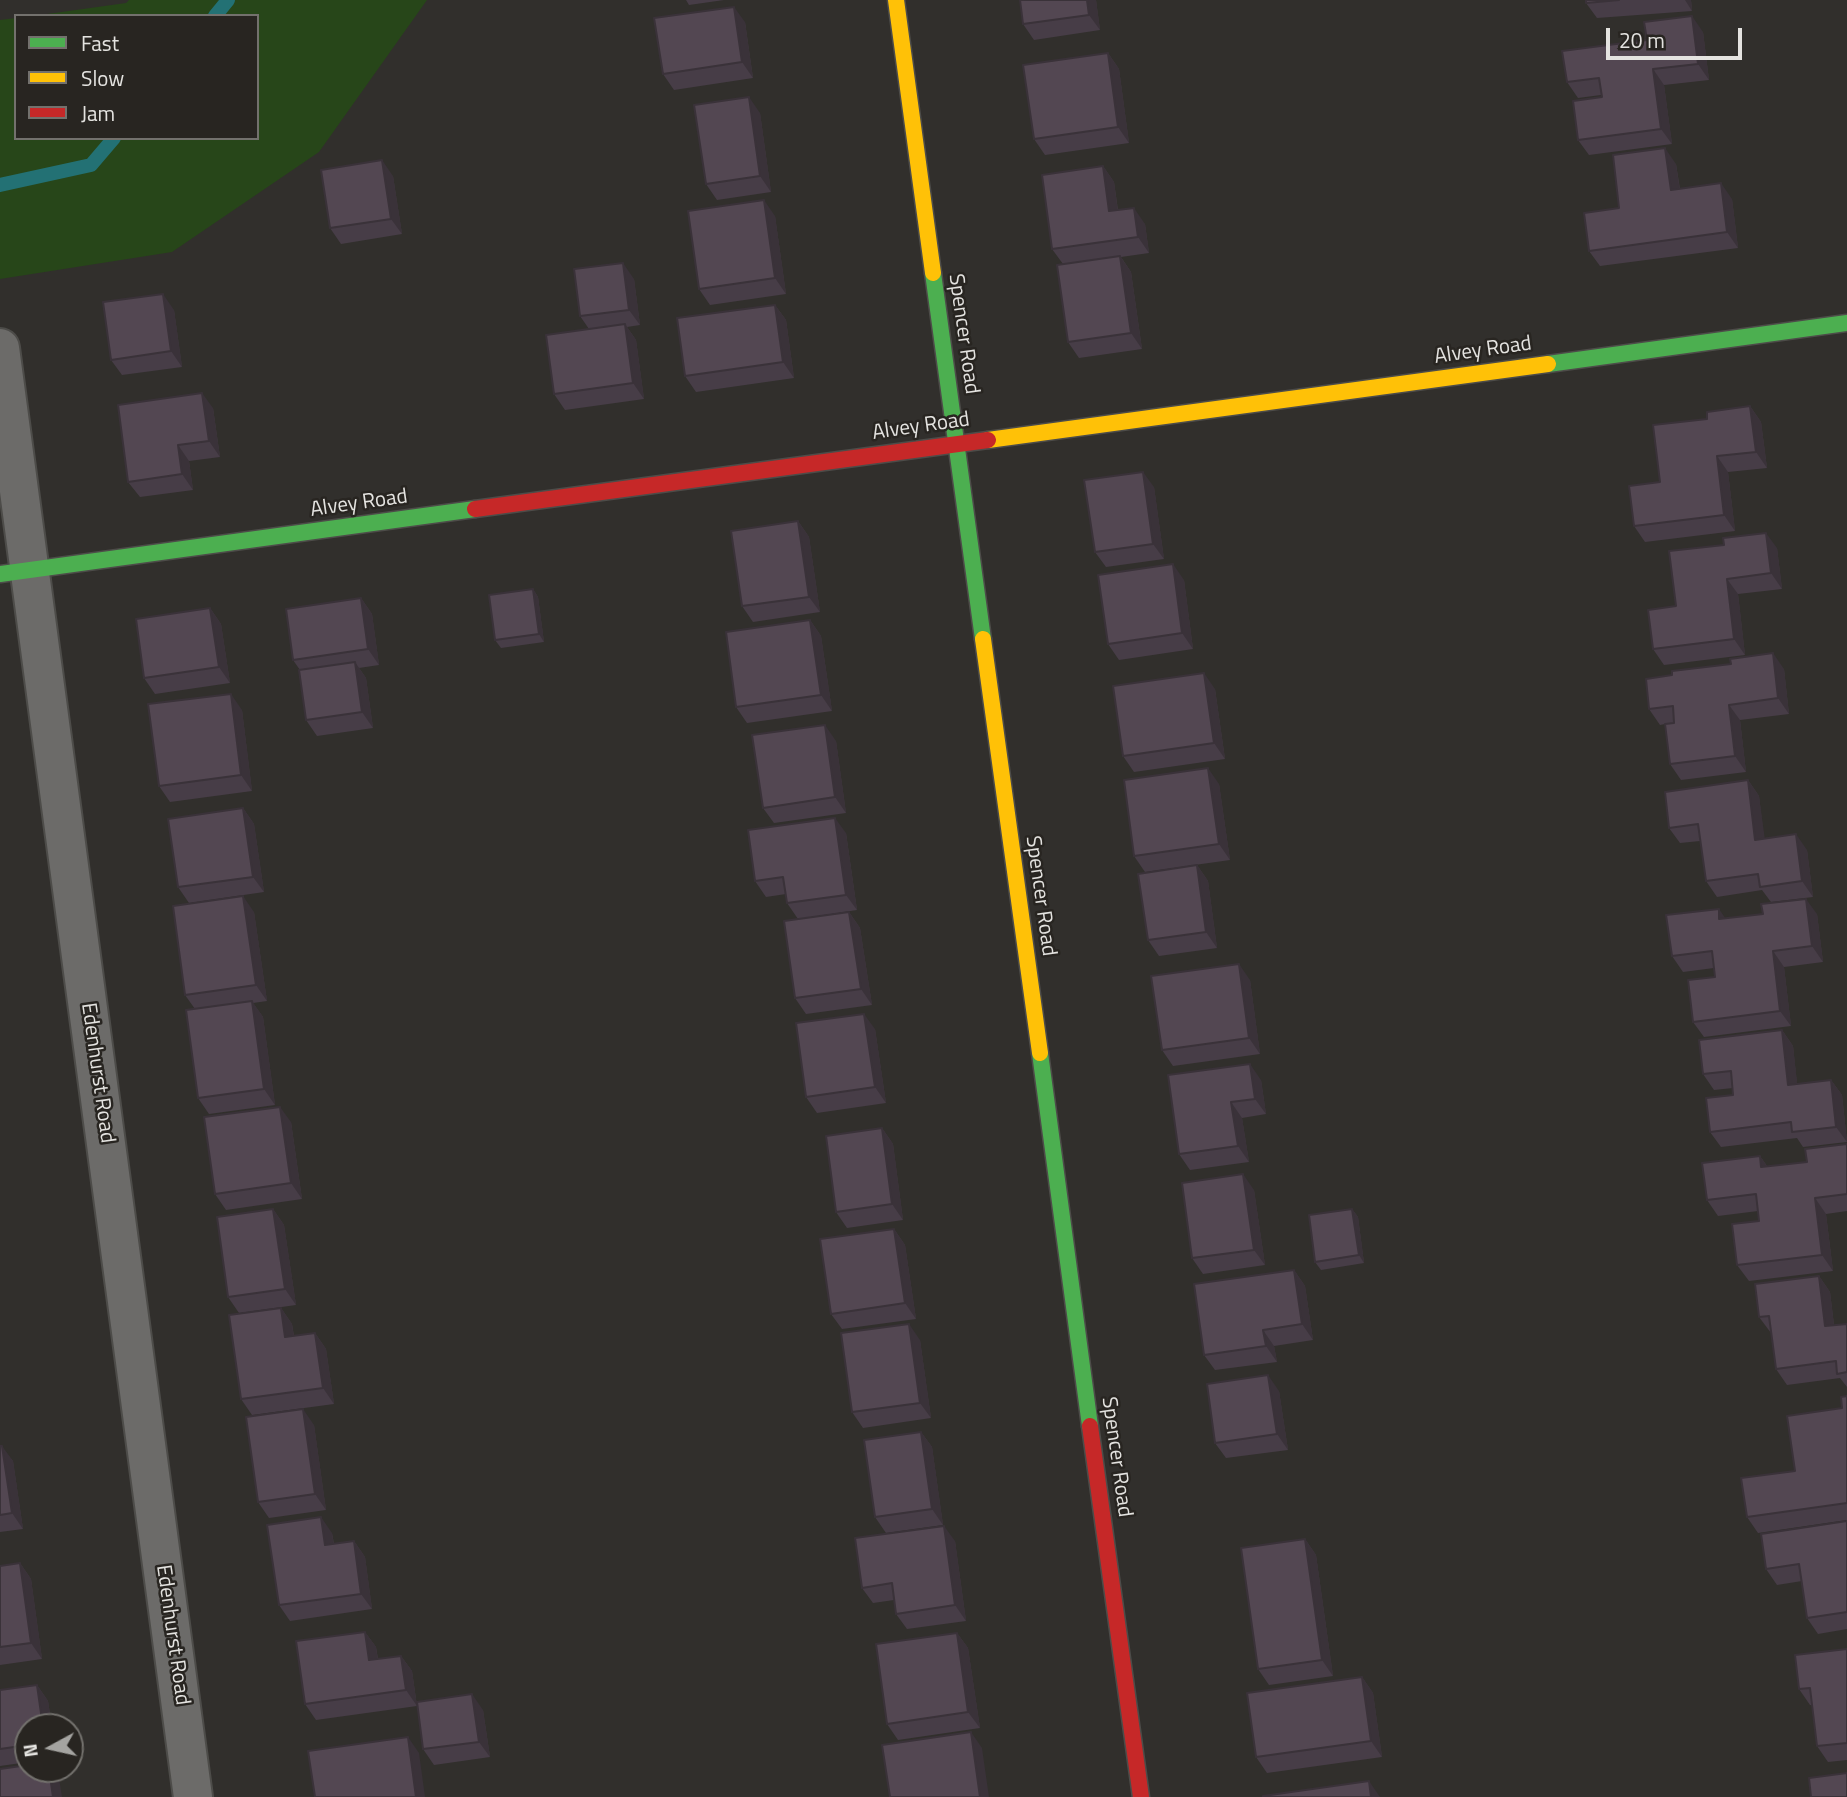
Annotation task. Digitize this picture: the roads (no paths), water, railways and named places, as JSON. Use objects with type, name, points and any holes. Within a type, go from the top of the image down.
[{"type":"street","name":"Spencer Road","points":[[896,0],[1141,1797]]},
{"type":"street","name":"Alvey Road","points":[[15,572],[1847,323]]},
{"type":"street","name":"Edenhurst Road","points":[[0,348],[15,572],[193,1797]]},
{"type":"waterway","points":[[217,14],[228,0]]},
{"type":"waterway","points":[[0,185],[91,165],[112,140]]}]
